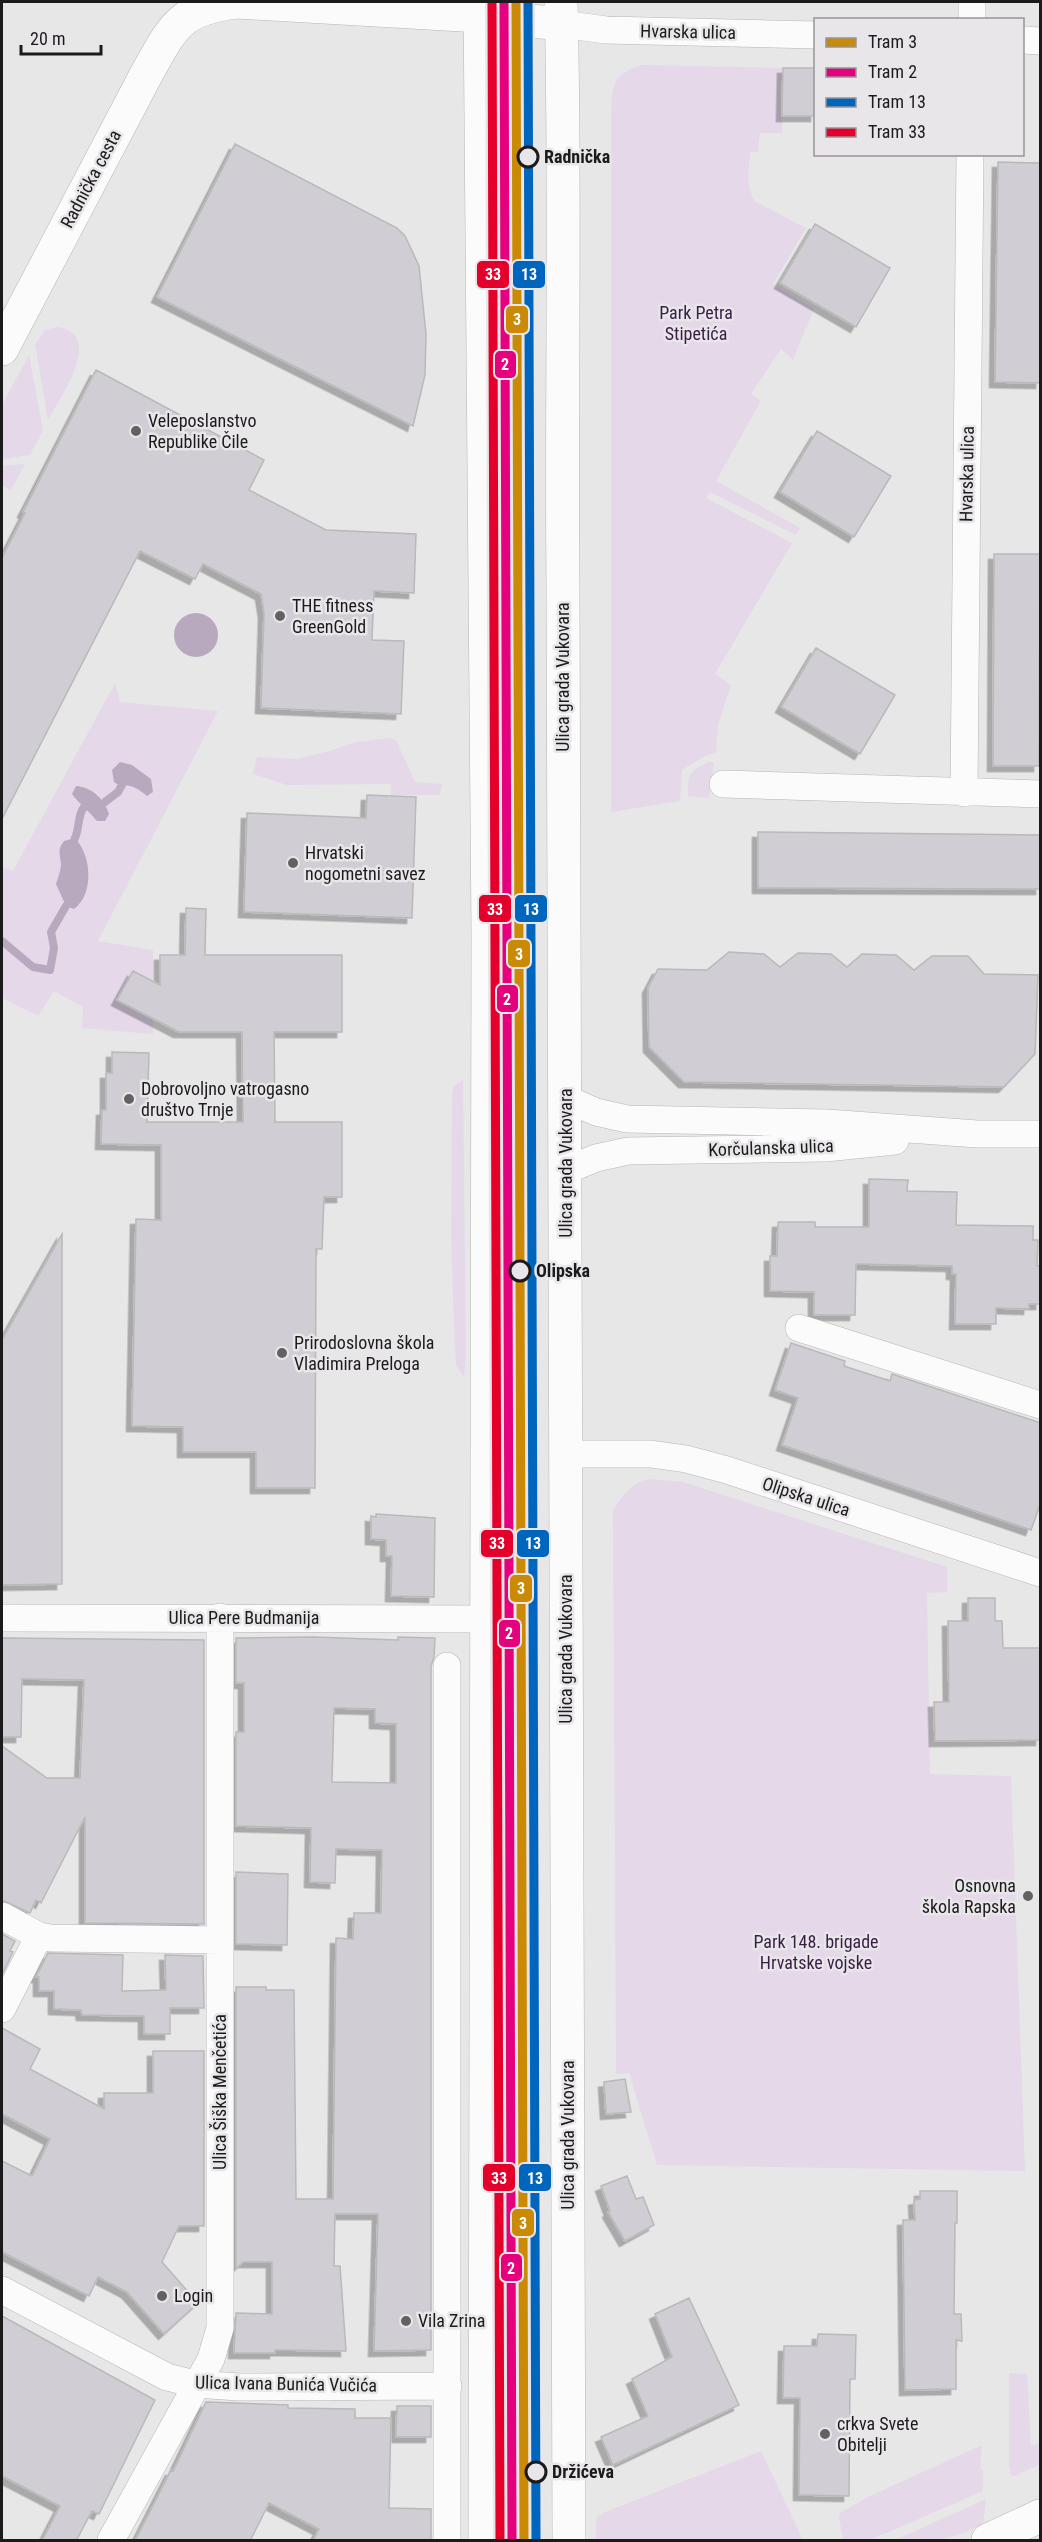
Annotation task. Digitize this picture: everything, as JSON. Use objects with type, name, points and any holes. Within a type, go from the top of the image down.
[{"type":"main road","name":"Radnička cesta","points":[[2,349],[147,73],[168,35],[190,8],[236,2],[561,13]]},
{"type":"main road","points":[[480,9],[488,934],[485,2541]]},
{"type":"main road","name":"Ulica grada Vukovara","points":[[561,13],[564,111],[562,516],[567,1099],[569,2541]]},
{"type":"main road","points":[[987,2541],[1041,2516]]},
{"type":"street","points":[[972,2],[972,18]]},
{"type":"street","name":"Hvarska ulica","points":[[561,13],[606,30],[814,34]]},
{"type":"street","points":[[1024,40],[1041,40]]},
{"type":"street","name":"Hvarska ulica","points":[[964,793],[970,156]]},
{"type":"street","points":[[723,784],[1041,794]]},
{"type":"street","name":"Korčulanska ulica","points":[[567,1099],[596,1112],[627,1119],[827,1123],[977,1134],[1041,1134]]},
{"type":"street","name":"Korčulanska ulica","points":[[567,1170],[596,1158],[628,1151],[825,1148],[977,1134]]},
{"type":"street","points":[[799,1328],[1041,1405]]},
{"type":"street","name":"Olipska ulica","points":[[566,1454],[651,1454],[686,1459],[727,1470],[1041,1573]]},
{"type":"street","name":"Ulica Šiška Menčetića","points":[[111,2541],[195,2384],[211,2359],[220,2328],[220,1617]]},
{"type":"street","name":"Ulica Pere Budmanija","points":[[2,1618],[487,1619]]},
{"type":"street","points":[[447,1666],[447,2541]]},
{"type":"street","points":[[2,1916],[39,1936],[51,1938],[220,1940]]},
{"type":"street","points":[[2,2009],[39,1936]]},
{"type":"street","name":"Ulica Ivana Bunića Vučića","points":[[2,2290],[167,2378],[195,2384],[239,2387],[448,2386]]},
{"type":"green space","name":"Park Petra Stipetića","points":[[642,65],[783,68],[782,133],[760,133],[758,152],[750,152],[749,185],[756,202],[806,228],[773,284],[814,309],[793,360],[781,349],[751,394],[761,401],[716,481],[800,528],[796,535],[710,492],[706,498],[792,543],[715,674],[731,685],[718,724],[716,752],[682,770],[680,801],[611,812],[611,112],[612,94],[616,81],[625,72]]},
{"type":"green space","points":[[58,327],[72,332],[78,342],[79,354],[69,383],[48,420],[35,344],[45,330]]},
{"type":"green space","points":[[29,355],[43,430],[30,455],[2,459],[2,405]]},
{"type":"green space","points":[[25,464],[11,490],[2,485],[2,466]]},
{"type":"green space","points":[[115,683],[120,702],[218,711],[98,941],[153,950],[153,1034],[82,1028],[83,1007],[54,991],[38,1016],[2,998],[2,867],[13,871]]},
{"type":"green space","points":[[388,738],[396,740],[415,782],[442,784],[440,795],[391,795],[391,784],[287,785],[253,774],[257,757],[297,759],[352,743]]},
{"type":"green space","points":[[708,762],[714,762],[709,798],[688,796],[690,774]]},
{"type":"green space","points":[[463,1080],[466,1357],[464,1377],[456,1365],[451,1239],[452,1096],[454,1086]]},
{"type":"green space","name":"Park 148. brigade Hrvatske vojske","points":[[650,1479],[683,1482],[947,1567],[947,1592],[927,1593],[930,1774],[1011,1776],[1025,2171],[657,2165],[629,2073],[616,2074],[613,1510],[633,1486]]},
{"type":"green space","points":[[1009,2373],[1027,2374],[1031,2446],[1040,2443],[1040,2464],[1015,2476],[1011,2475],[1009,2466]]},
{"type":"green space","points":[[982,2445],[980,2469],[983,2470],[983,2491],[870,2540],[843,2540],[840,2513],[870,2496]]},
{"type":"green space","points":[[761,2451],[803,2540],[596,2540],[596,2518],[605,2512]]},
{"type":"green space","points":[[986,2499],[983,2523],[962,2534],[941,2539],[895,2540]]},
{"type":"shaded area","points":[[196,613],[211,620],[218,635],[211,650],[196,657],[181,650],[174,635],[181,620]]},
{"type":"shaded area","points":[[120,762],[132,765],[151,779],[153,792],[147,796],[135,788],[127,785],[120,786],[114,782],[112,770]]},
{"type":"shaded area","points":[[76,786],[87,789],[101,799],[109,814],[105,821],[97,821],[75,798],[72,794]]},
{"type":"shaded area","points":[[75,838],[85,855],[88,885],[85,894],[74,909],[66,906],[56,884],[61,866],[60,847],[64,841]]},
{"type":"building","points":[[783,68],[814,68],[814,116],[782,116]]},
{"type":"building","points":[[235,144],[397,228],[405,236],[419,266],[426,334],[425,375],[413,426],[157,297]]},
{"type":"building","points":[[998,162],[1041,163],[1041,383],[995,382]]},
{"type":"building","points":[[815,224],[890,268],[856,327],[780,283]]},
{"type":"building","points":[[96,370],[264,460],[249,490],[326,530],[416,534],[414,593],[374,591],[372,640],[404,641],[401,714],[261,708],[264,613],[261,594],[203,564],[195,579],[140,551],[2,819],[2,558]]},
{"type":"building","points":[[817,431],[891,476],[854,537],[780,492]]},
{"type":"building","points":[[994,554],[1040,554],[1039,766],[993,766]]},
{"type":"building","points":[[816,648],[895,695],[860,754],[781,707]]},
{"type":"building","points":[[367,795],[416,797],[412,918],[244,912],[247,813],[366,818]]},
{"type":"building","points":[[758,832],[1041,835],[1041,889],[758,888]]},
{"type":"building","points":[[186,908],[206,909],[205,955],[342,955],[342,1032],[274,1032],[275,1122],[342,1122],[342,1197],[324,1197],[322,1249],[316,1249],[315,1488],[256,1488],[256,1452],[183,1452],[183,1427],[132,1426],[136,1219],[161,1220],[161,1145],[101,1144],[102,1110],[106,1110],[106,1073],[112,1073],[112,1052],[149,1053],[147,1122],[243,1122],[242,1032],[179,1032],[117,1000],[133,971],[160,985],[160,955],[185,955]]},
{"type":"building","points":[[729,952],[764,954],[780,967],[798,953],[831,954],[847,967],[862,954],[896,955],[914,970],[932,956],[968,956],[984,974],[1038,975],[1035,1054],[1004,1087],[684,1082],[649,1047],[648,988],[658,969],[707,970]]},
{"type":"building","points":[[869,1179],[908,1180],[907,1191],[957,1192],[956,1225],[1033,1226],[1033,1240],[1038,1240],[1037,1266],[1041,1266],[1041,1304],[1029,1304],[1029,1309],[996,1308],[996,1324],[955,1324],[956,1274],[952,1274],[952,1266],[856,1264],[855,1315],[814,1315],[814,1292],[770,1291],[770,1256],[777,1256],[778,1222],[815,1222],[815,1227],[869,1227]]},
{"type":"building","points":[[62,1234],[62,1584],[2,1585],[2,1340]]},
{"type":"building","points":[[791,1343],[845,1361],[844,1366],[890,1381],[892,1374],[1041,1423],[1041,1502],[1031,1530],[782,1445],[798,1398],[775,1390]]},
{"type":"building","points":[[376,1514],[435,1518],[434,1597],[391,1596],[392,1556],[386,1556],[386,1540],[371,1539],[371,1516],[376,1517]]},
{"type":"building","points":[[968,1598],[995,1598],[995,1621],[1002,1621],[1003,1648],[1041,1648],[1041,1740],[935,1741],[934,1702],[949,1702],[948,1621],[968,1621]]},
{"type":"building","points":[[314,1637],[398,1640],[398,1637],[435,1638],[431,1666],[431,2350],[374,2351],[378,2214],[335,2214],[334,2266],[340,2266],[346,2351],[275,2350],[275,2353],[234,2353],[236,2313],[272,2314],[272,2262],[243,2262],[236,2269],[236,1987],[294,1990],[296,2199],[333,2199],[336,1938],[353,1939],[354,1913],[381,1913],[382,1850],[336,1849],[335,1883],[310,1882],[311,1828],[236,1826],[236,1732],[244,1732],[244,1683],[236,1683],[236,1638]],"holes":[[[334,1708],[375,1709],[375,1723],[396,1724],[396,1783],[332,1782]]]},
{"type":"building","points":[[2,1638],[204,1640],[204,1924],[85,1923],[85,1817],[41,1903],[36,1900],[30,1913],[2,1900],[2,1746],[47,1778],[80,1778],[84,1680],[22,1679],[21,1737],[2,1737]]},
{"type":"building","points":[[236,1872],[288,1874],[287,1945],[236,1944]]},
{"type":"building","points":[[2,1934],[15,1941],[10,1951],[13,1952],[2,1975]]},
{"type":"building","points":[[48,1953],[123,1955],[122,1991],[166,1990],[165,1955],[203,1956],[204,2008],[170,2008],[170,2034],[144,2034],[144,2016],[82,2015],[81,2010],[54,2009],[54,1991],[39,1991],[39,1977],[36,1977]]},
{"type":"building","points":[[2,2028],[40,2049],[30,2069],[104,2109],[104,2093],[153,2093],[153,2051],[204,2051],[204,2226],[179,2226],[162,2262],[198,2303],[164,2334],[127,2292],[98,2277],[89,2296],[2,2252],[2,2161],[32,2176],[50,2139],[2,2114]]},
{"type":"building","points":[[625,2079],[631,2112],[606,2114],[604,2082]]},
{"type":"building","points":[[627,2176],[636,2199],[643,2197],[654,2225],[625,2241],[608,2212],[610,2211],[601,2186]]},
{"type":"building","points":[[920,2191],[957,2191],[954,2314],[961,2314],[962,2341],[956,2340],[956,2389],[905,2390],[903,2220],[915,2220],[914,2200],[920,2199]]},
{"type":"building","points":[[689,2298],[739,2405],[613,2465],[601,2437],[648,2416],[632,2379],[672,2357],[655,2314]]},
{"type":"building","points":[[2,2316],[155,2400],[99,2514],[92,2511],[76,2541],[42,2541],[60,2506],[2,2476]]},
{"type":"building","name":"crkva Svete Obitelji","points":[[818,2334],[856,2335],[855,2379],[850,2379],[849,2496],[799,2495],[800,2398],[783,2398],[784,2346],[817,2346]]},
{"type":"building","points":[[206,2402],[288,2405],[288,2408],[355,2409],[355,2418],[391,2418],[389,2508],[431,2509],[431,2541],[313,2541],[319,2529],[269,2503],[250,2541],[135,2541],[171,2470],[173,2471]]},
{"type":"building","points":[[397,2406],[431,2406],[431,2437],[396,2437]]},
{"type":"waterway","points":[[105,802],[118,792],[122,785]]},
{"type":"waterway","points":[[75,838],[80,814],[84,807]]},
{"type":"waterway","points":[[2,941],[33,967],[50,970],[54,948],[51,932],[66,906]]},
{"type":"tram line","name":"33","points":[[492,2],[500,2540]]},
{"type":"tram line","name":"2","points":[[504,2],[512,2540]]},
{"type":"tram line","name":"3","points":[[516,2],[524,2540]]},
{"type":"tram line","name":"13","points":[[528,2],[536,2540]]},
{"type":"place","name":"Radnička","points":[[528,157]]},
{"type":"place","name":"Veleposlanstvo Republike Čile","points":[[136,431]]},
{"type":"place","name":"THE fitness GreenGold","points":[[280,616]]},
{"type":"place","name":"Hrvatski nogometni savez","points":[[293,863]]},
{"type":"place","name":"Dobrovoljno vatrogasno društvo Trnje","points":[[129,1099]]},
{"type":"place","name":"Olipska","points":[[520,1271]]},
{"type":"place","name":"Prirodoslovna škola Vladimira Preloga","points":[[282,1353]]},
{"type":"place","name":"Osnovna škola Rapska","points":[[1028,1896]]},
{"type":"place","name":"Login","points":[[162,2296]]},
{"type":"place","name":"Vila Zrina","points":[[406,2321]]},
{"type":"place","name":"crkva Svete Obitelji","points":[[825,2434]]},
{"type":"place","name":"Držićeva","points":[[536,2472]]}]
